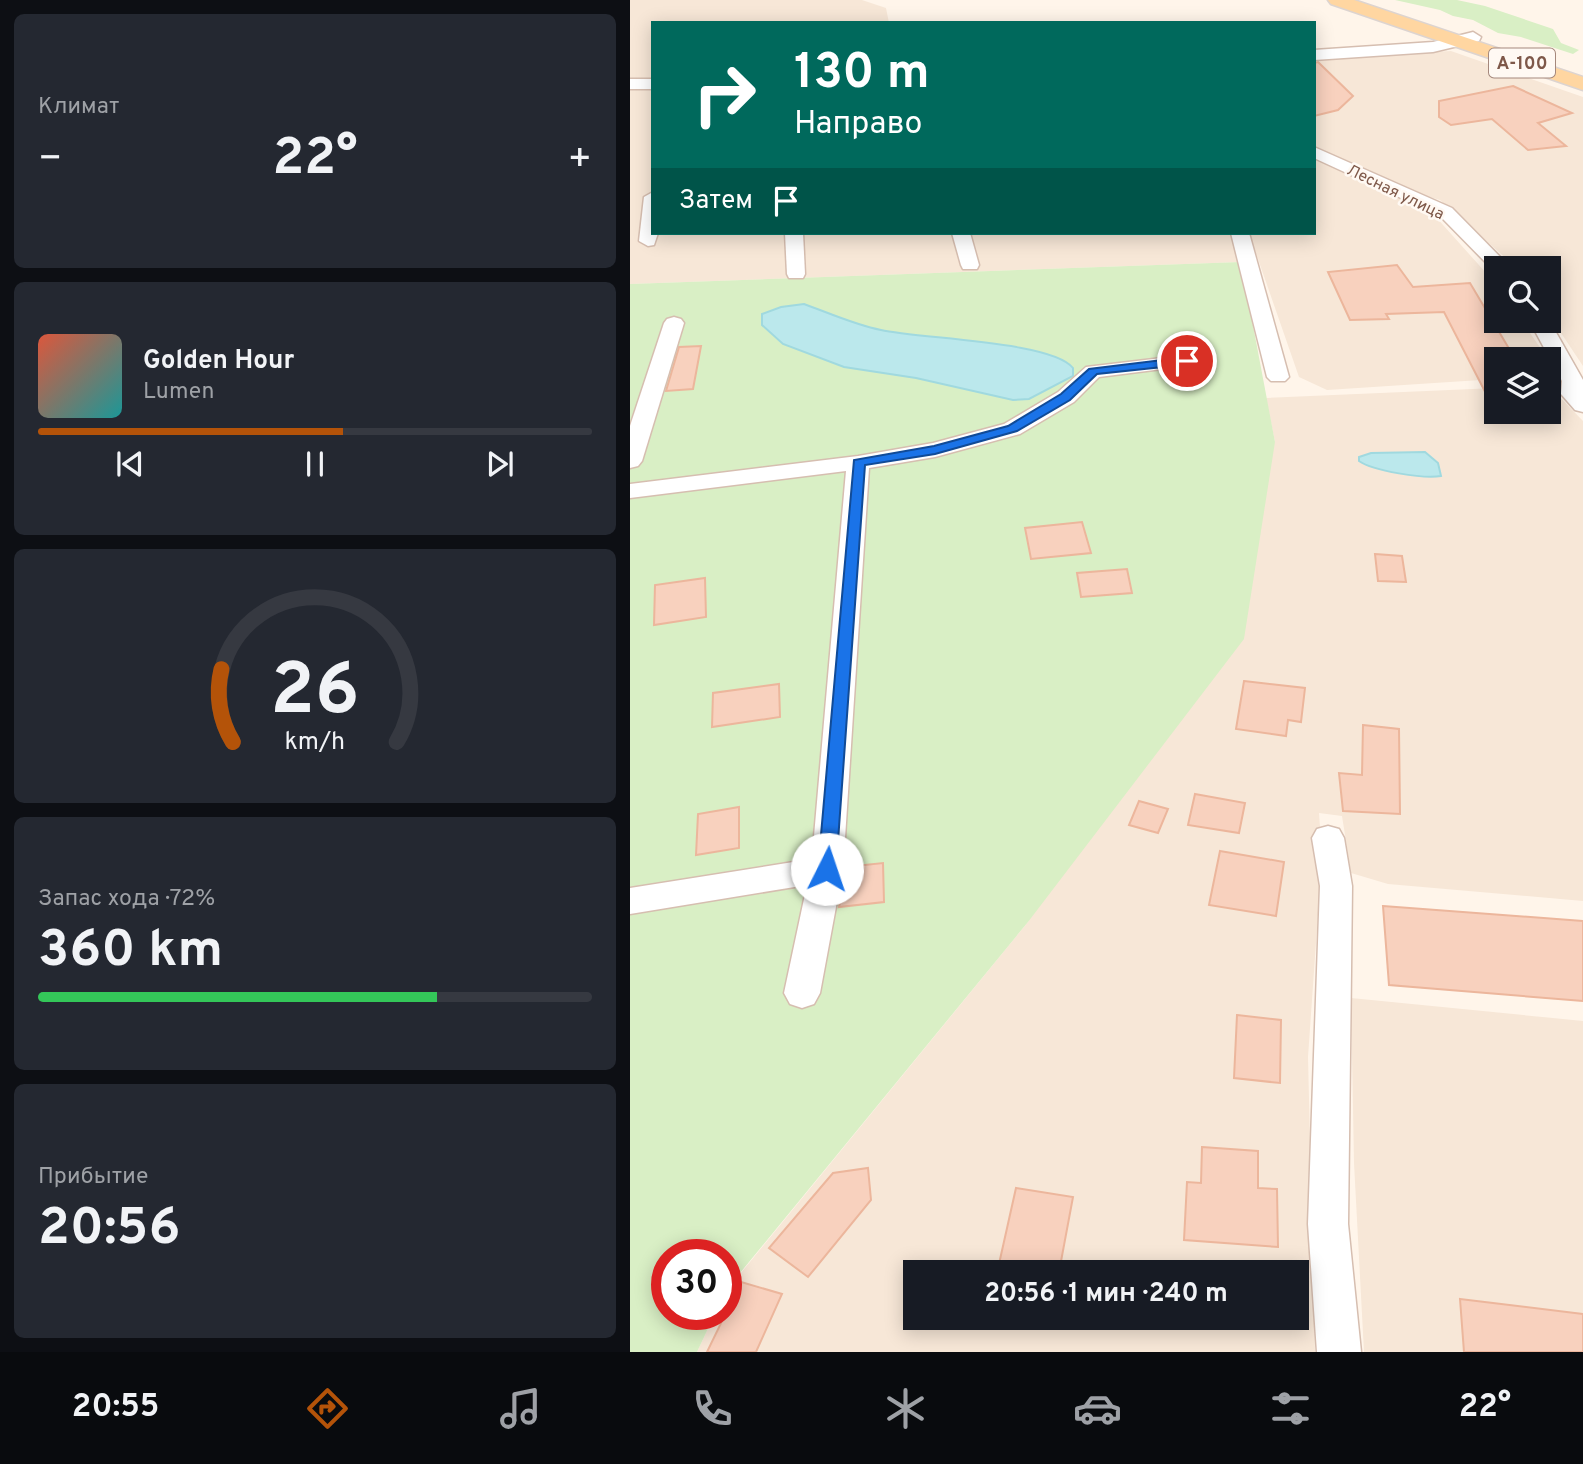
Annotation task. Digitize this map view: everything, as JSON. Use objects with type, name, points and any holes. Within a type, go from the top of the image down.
[{"type":"main road","points":[[1337,0],[1467,39]]},
{"type":"main road","points":[[1363,0],[1467,39]]},
{"type":"main road","name":"А-100","points":[[1467,39],[1583,76]]},
{"type":"main road","name":"А-100","points":[[1467,39],[1583,84]]},
{"type":"street","points":[[1316,55],[1433,47],[1467,39]]},
{"type":"street","points":[[630,84],[651,84]]},
{"type":"street","name":"Лесная улица","points":[[1316,153],[1446,212],[1490,256]]},
{"type":"street","points":[[648,241],[651,216]]},
{"type":"street","points":[[794,235],[796,274]]},
{"type":"street","points":[[962,235],[970,265]]},
{"type":"street","points":[[1241,235],[1278,377]]},
{"type":"street","points":[[630,461],[674,323]]},
{"type":"street","points":[[1546,333],[1573,381],[1572,394],[1583,405]]},
{"type":"street","points":[[630,491],[858,463],[935,450],[1012,429],[1066,397],[1093,371],[1187,361]]},
{"type":"street","points":[[802,992],[827,869],[858,463]]},
{"type":"street","points":[[1328,838],[1336,886],[1328,1224],[1339,1352]]},
{"type":"street","points":[[630,901],[827,869]]},
{"type":"shaded area","points":[[630,0],[862,0],[886,8],[889,21],[651,21],[651,79],[630,80]]},
{"type":"shaded area","points":[[1451,51],[1583,97],[1583,366],[1561,333],[1561,256],[1503,256],[1440,200],[1413,192],[1316,148],[1316,58]]},
{"type":"shaded area","points":[[651,89],[651,235],[1234,235],[1241,262],[630,284],[630,90]]},
{"type":"shaded area","points":[[1316,159],[1426,206],[1484,271],[1484,333],[1530,333],[1540,347],[1484,347],[1484,380],[1327,390],[1299,377],[1250,235],[1316,235]]},
{"type":"shaded area","points":[[1484,389],[1484,424],[1561,424],[1561,398],[1583,421],[1583,901],[1388,884],[1351,873],[1342,816],[1319,813],[1322,857],[1308,1057],[1315,1352],[697,1352],[707,1330],[742,1330],[742,1272],[1028,922],[1275,442],[1266,398]]},
{"type":"shaded area","points":[[1351,998],[1583,1021],[1583,1352],[1364,1352],[1354,1163]]},
{"type":"green space","points":[[1395,0],[1457,0],[1485,6],[1553,29],[1561,43],[1579,50],[1573,54],[1521,37],[1498,33],[1473,20]]},
{"type":"green space","points":[[1241,262],[1275,442],[1244,639],[1028,922],[742,1271],[742,1239],[651,1239],[651,1330],[707,1330],[697,1352],[630,1352],[630,284]]},
{"type":"water","points":[[804,304],[881,330],[1013,346],[1040,352],[1060,359],[1073,368],[1073,376],[1029,399],[1013,400],[916,378],[844,367],[783,344],[762,325],[762,314],[781,307]]},
{"type":"water","points":[[1425,452],[1438,463],[1441,476],[1399,473],[1375,468],[1359,461],[1359,457],[1371,453]]},
{"type":"building","points":[[1316,62],[1353,96],[1338,110],[1316,116]]},
{"type":"building","points":[[1513,86],[1572,113],[1538,123],[1566,146],[1528,150],[1492,119],[1451,125],[1439,117],[1439,101]]},
{"type":"building","points":[[1397,265],[1413,287],[1470,283],[1484,307],[1484,333],[1500,333],[1508,347],[1484,347],[1484,390],[1444,312],[1386,314],[1389,319],[1350,320],[1328,272]]},
{"type":"building","points":[[701,346],[693,389],[666,391],[679,347]]},
{"type":"building","points":[[1082,522],[1091,553],[1031,559],[1025,528]]},
{"type":"building","points":[[1375,554],[1402,556],[1406,582],[1378,581]]},
{"type":"building","points":[[1127,569],[1132,593],[1081,597],[1077,573]]},
{"type":"building","points":[[705,578],[706,617],[654,625],[655,585]]},
{"type":"building","points":[[1244,681],[1305,688],[1301,722],[1288,720],[1286,736],[1236,729]]},
{"type":"building","points":[[779,684],[780,717],[712,727],[713,693]]},
{"type":"building","points":[[1363,725],[1399,729],[1400,814],[1343,811],[1339,773],[1362,775]]},
{"type":"building","points":[[1195,794],[1245,803],[1239,833],[1188,825]]},
{"type":"building","points":[[1139,801],[1168,809],[1158,833],[1129,825]]},
{"type":"building","points":[[739,807],[739,848],[696,855],[698,814]]},
{"type":"building","points":[[1220,851],[1284,862],[1276,916],[1209,905]]},
{"type":"building","points":[[883,863],[884,902],[839,907],[846,867]]},
{"type":"building","points":[[1383,906],[1583,921],[1583,1001],[1389,985]]},
{"type":"building","points":[[1237,1015],[1281,1020],[1280,1083],[1234,1078]]},
{"type":"building","points":[[1202,1147],[1258,1151],[1258,1188],[1277,1189],[1278,1247],[1184,1240],[1187,1182],[1201,1183]]},
{"type":"building","points":[[868,1168],[871,1200],[808,1277],[769,1248],[833,1173]]},
{"type":"building","points":[[1016,1188],[1073,1197],[1061,1260],[1000,1260]]},
{"type":"building","points":[[742,1282],[782,1294],[756,1352],[707,1352],[718,1330],[742,1330]]},
{"type":"building","points":[[1460,1299],[1583,1314],[1583,1352],[1464,1352]]},
{"type":"route","points":[[827,869],[858,463],[935,450],[1012,429],[1066,397],[1093,371],[1187,361]]}]
